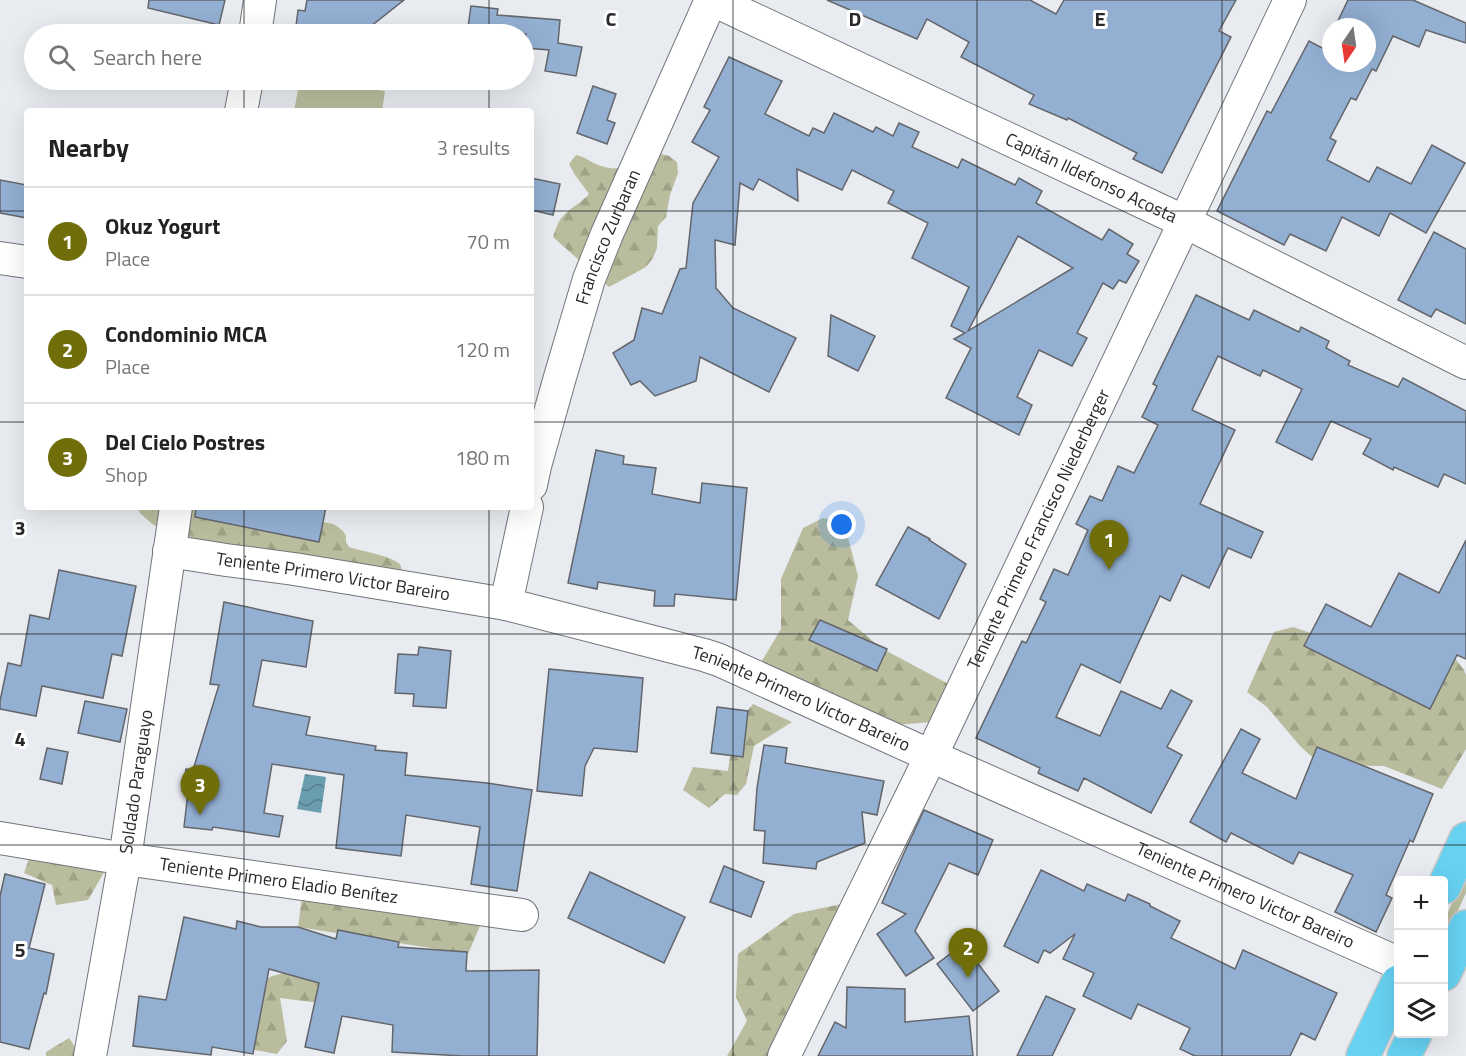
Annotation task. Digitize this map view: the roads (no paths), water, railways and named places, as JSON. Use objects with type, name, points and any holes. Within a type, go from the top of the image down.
[{"type":"main road","points":[[1448,877],[1466,839]]},
{"type":"main road","points":[[1448,965],[1466,927]]},
{"type":"main road","points":[[1363,1056],[1397,984]]},
{"type":"main road","points":[[1404,1056],[1413,1038]]},
{"type":"street","points":[[256,24],[260,0]]},
{"type":"street","name":"Capitán Ildefonso Acosta","points":[[712,0],[1185,222],[1466,363]]},
{"type":"street","name":"Francisco Zurbaran","points":[[534,471],[589,279],[712,0]]},
{"type":"street","name":"Teniente Primero Francisco Niederberger","points":[[784,1056],[931,756],[1290,0]]},
{"type":"street","points":[[242,108],[245,90]]},
{"type":"street","points":[[0,258],[24,262]]},
{"type":"street","name":"Soldado Paraguayo","points":[[90,1056],[125,859],[176,510]]},
{"type":"street","points":[[507,604],[525,510]]},
{"type":"street","name":"Teniente Primero Victor Bareiro","points":[[169,551],[507,604],[704,654],[1394,961]]},
{"type":"street","name":"Teniente Primero Eladio Benítez","points":[[0,838],[125,859],[522,915]]},
{"type":"street","points":[[1448,973],[1466,970]]},
{"type":"water","points":[[305,774],[326,777],[321,813],[297,809]]},
{"type":"place","name":"Okuz Yogurt","points":[[1109,570]]},
{"type":"place","name":"Del Cielo Postres","points":[[200,815]]},
{"type":"place","name":"Condominio MCA","points":[[968,978]]}]
